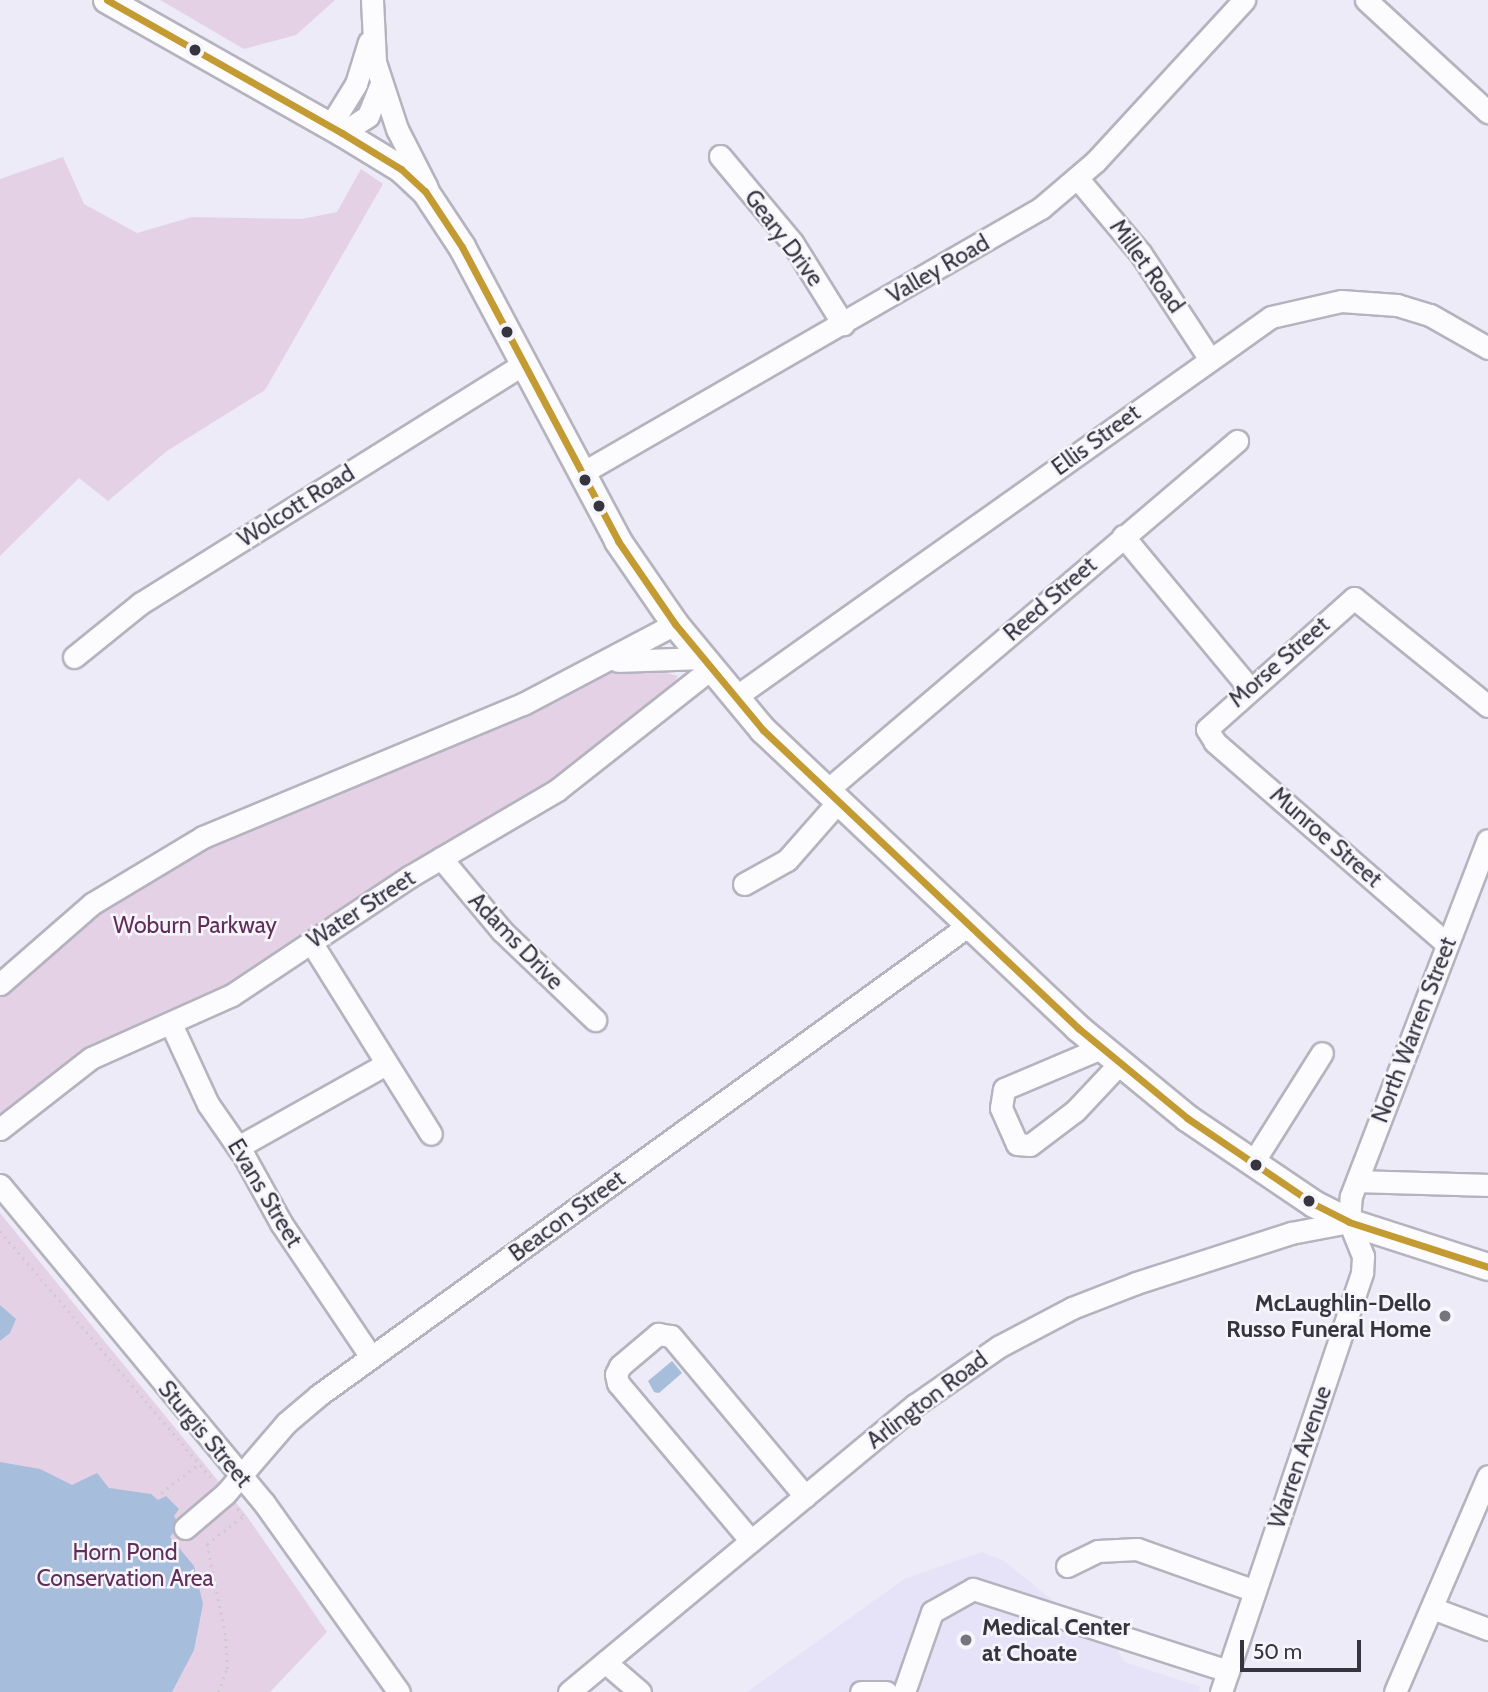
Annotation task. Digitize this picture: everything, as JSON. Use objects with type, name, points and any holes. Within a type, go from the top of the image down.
[{"type":"main road","points":[[107,0],[336,130],[410,177],[444,217],[623,549],[675,624],[706,663],[734,698],[832,796],[1111,1056],[1252,1164],[1349,1222],[1488,1267]]},
{"type":"street","points":[[336,130],[359,78],[370,37],[372,0]]},
{"type":"street","name":"Valley Road","points":[[582,473],[1019,223],[1078,178],[1244,0]]},
{"type":"street","points":[[1366,0],[1488,113]]},
{"type":"street","points":[[370,37],[381,80],[409,154],[444,217]]},
{"type":"street","points":[[336,130],[368,116],[381,80]]},
{"type":"street","name":"Geary Drive","points":[[720,156],[792,242],[843,324]]},
{"type":"street","name":"Millet Road","points":[[1078,178],[1147,262],[1209,358]]},
{"type":"street","name":"Ellis Street","points":[[734,698],[1209,358],[1284,311],[1342,301],[1397,305],[1430,315],[1488,348]]},
{"type":"street","name":"Wolcott Road","points":[[74,657],[141,603],[524,364]]},
{"type":"street","name":"Reed Street","points":[[744,884],[787,860],[832,796],[1123,536],[1237,441]]},
{"type":"street","points":[[1123,536],[1249,688]]},
{"type":"street","name":"Morse Street","points":[[1208,729],[1249,688],[1355,598],[1488,706]]},
{"type":"street","points":[[0,984],[93,903],[203,837],[523,704],[602,666],[675,624]]},
{"type":"street","points":[[602,666],[630,659],[706,663]]},
{"type":"street","name":"Water Street","points":[[0,1129],[91,1058],[225,999],[441,858],[568,783],[706,663]]},
{"type":"street","name":"Munroe Street","points":[[1208,729],[1215,742],[1447,944]]},
{"type":"street","name":"North Warren Street","points":[[1349,1222],[1357,1181],[1488,839]]},
{"type":"street","name":"Adams Drive","points":[[441,858],[502,931],[595,1020]]},
{"type":"street","name":"Beacon Street","points":[[185,1528],[240,1477],[294,1415],[969,925]]},
{"type":"street","points":[[311,942],[431,1134]]},
{"type":"street","name":"Evans Street","points":[[171,1024],[204,1097],[238,1146],[281,1223],[371,1357]]},
{"type":"street","points":[[1252,1164],[1322,1053]]},
{"type":"street","points":[[1111,1056],[1075,1111],[1030,1145],[1017,1143],[1001,1108],[1004,1089],[1111,1056]]},
{"type":"street","points":[[238,1146],[386,1064]]},
{"type":"street","points":[[1357,1181],[1488,1185]]},
{"type":"street","name":"Sturgis Street","points":[[0,1185],[273,1516],[399,1692]]},
{"type":"street","name":"Arlington Road","points":[[569,1692],[943,1383],[1047,1320],[1173,1270],[1291,1233],[1349,1222]]},
{"type":"street","name":"Warren Avenue","points":[[1221,1692],[1362,1272],[1363,1256],[1349,1222]]},
{"type":"street","points":[[751,1541],[618,1383],[616,1374],[620,1366],[658,1334],[669,1334],[805,1496]]},
{"type":"street","points":[[1395,1692],[1488,1476]]},
{"type":"street","points":[[1068,1566],[1098,1551],[1137,1549],[1255,1591]]},
{"type":"street","points":[[904,1692],[932,1612],[973,1589],[1228,1671]]},
{"type":"street","points":[[1432,1608],[1488,1629]]},
{"type":"street","points":[[605,1662],[640,1692]]},
{"type":"street","points":[[861,1692],[886,1692]]},
{"type":"path","points":[[0,1231],[160,1422],[200,1463],[161,1493]]},
{"type":"path","points":[[207,1544],[225,1635],[228,1670],[218,1692]]},
{"type":"shaded area","name":"Medical Center at Choate","points":[[982,1552],[1004,1561],[1056,1603],[1101,1618],[1124,1662],[1201,1687],[1199,1692],[747,1692],[904,1579]]},
{"type":"green space","points":[[160,0],[335,0],[296,35],[244,49]]},
{"type":"green space","points":[[63,157],[84,204],[137,233],[192,217],[302,219],[337,212],[361,169],[383,184],[265,390],[167,451],[108,501],[79,478],[0,556],[0,179]]},
{"type":"green space","name":"Woburn Parkway","points":[[638,665],[678,676],[671,687],[547,784],[401,869],[225,986],[97,1043],[0,1115],[0,995],[92,913],[221,834],[520,714],[615,669]]},
{"type":"green space","name":"Horn Pond Conservation Area","points":[[0,1213],[246,1515],[327,1632],[270,1692],[0,1692]]},
{"type":"water","points":[[0,1305],[16,1319],[10,1333],[0,1341]]},
{"type":"water","points":[[672,1361],[682,1373],[659,1393],[654,1392],[648,1381]]},
{"type":"water","points":[[0,1462],[40,1469],[72,1485],[97,1473],[109,1488],[151,1494],[158,1500],[166,1496],[179,1509],[174,1516],[179,1525],[170,1537],[194,1566],[203,1604],[194,1650],[172,1692],[0,1692]]},
{"type":"transit line","points":[[107,0],[342,133],[401,169],[425,191],[462,247],[618,541],[675,624],[763,730],[1078,1028],[1187,1118],[1314,1204],[1349,1222],[1488,1267]]},
{"type":"place","name":"McLaughlin-Dello Russo Funeral Home","points":[[1445,1316]]},
{"type":"place","name":"Medical Center at Choate","points":[[966,1640]]}]
